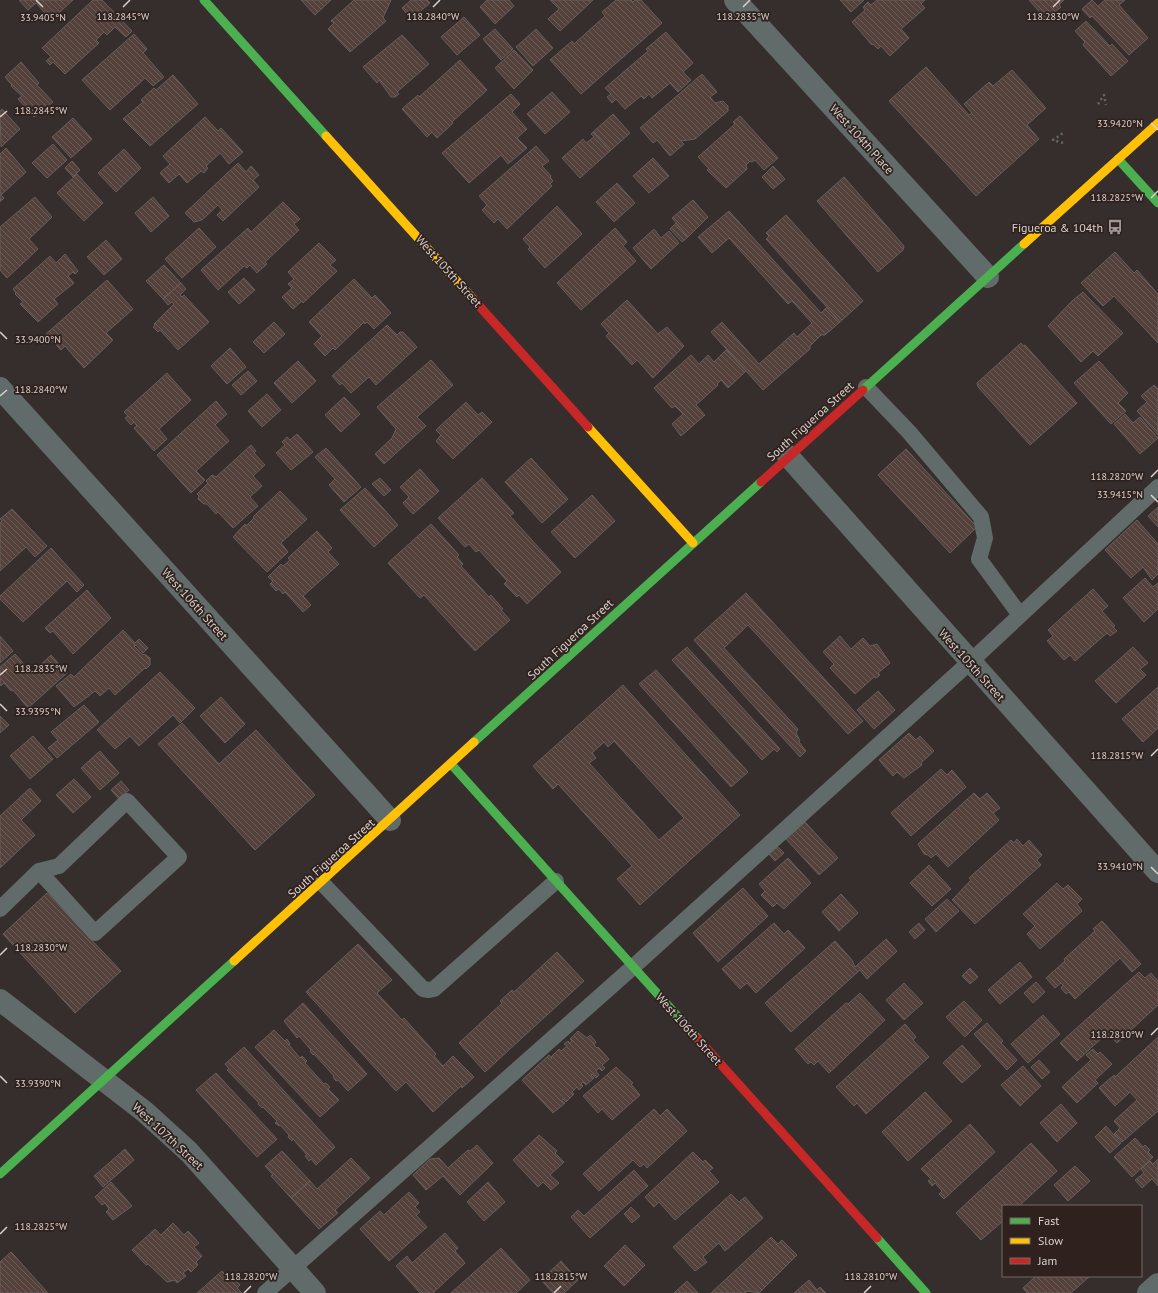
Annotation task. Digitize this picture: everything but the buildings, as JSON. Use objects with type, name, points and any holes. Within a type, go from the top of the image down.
[{"type":"main road","name":"West 105th Street","points":[[204,0],[693,542]]},
{"type":"main road","name":"South Figueroa Street","points":[[0,1174],[322,883],[693,542],[1158,123]]},
{"type":"main road","points":[[1118,159],[1158,203]]},
{"type":"main road","name":"West 106th Street","points":[[451,764],[926,1293]]},
{"type":"street","name":"West 104th Place","points":[[736,0],[988,277]]},
{"type":"street","name":"West 106th Street","points":[[0,388],[390,820]]},
{"type":"street","name":"West 105th Street","points":[[788,456],[1158,872]]},
{"type":"street","name":"West 107th Street","points":[[0,1000],[145,1112],[188,1152],[316,1293]]},
{"type":"street","points":[[1148,1293],[1158,1284]]},
{"type":"lane","points":[[866,387],[909,432],[981,518],[985,538],[979,559],[1020,615]]},
{"type":"lane","points":[[265,1293],[292,1267],[633,967],[970,662],[1158,487]]},
{"type":"lane","points":[[0,910],[39,871],[59,866],[127,801],[179,857],[96,933],[39,871]]},
{"type":"lane","points":[[322,883],[423,989],[429,990],[434,989],[556,881]]},
{"type":"path","points":[[1098,104],[1104,95],[1106,105]]},
{"type":"path","points":[[1063,133],[1053,140],[1063,144]]},
{"type":"traffic: fast","points":[[204,0],[326,136]]},
{"type":"traffic: fast","points":[[1118,159],[1158,203]]},
{"type":"traffic: fast","points":[[863,390],[1024,244]]},
{"type":"traffic: fast","points":[[474,742],[761,482]]},
{"type":"traffic: fast","points":[[451,764],[698,1039]]},
{"type":"traffic: fast","points":[[0,1174],[234,961]]},
{"type":"traffic: fast","points":[[877,1238],[926,1293]]},
{"type":"traffic: slow","points":[[1024,244],[1158,123]]},
{"type":"traffic: slow","points":[[326,136],[473,299]]},
{"type":"traffic: slow","points":[[588,427],[693,543]]},
{"type":"traffic: slow","points":[[234,961],[474,742]]},
{"type":"traffic: jam","points":[[473,299],[588,427]]},
{"type":"traffic: jam","points":[[761,482],[863,390]]},
{"type":"traffic: jam","points":[[698,1039],[877,1238]]},
{"type":"place","name":"Figueroa & 104th","points":[[1115,227]]}]
